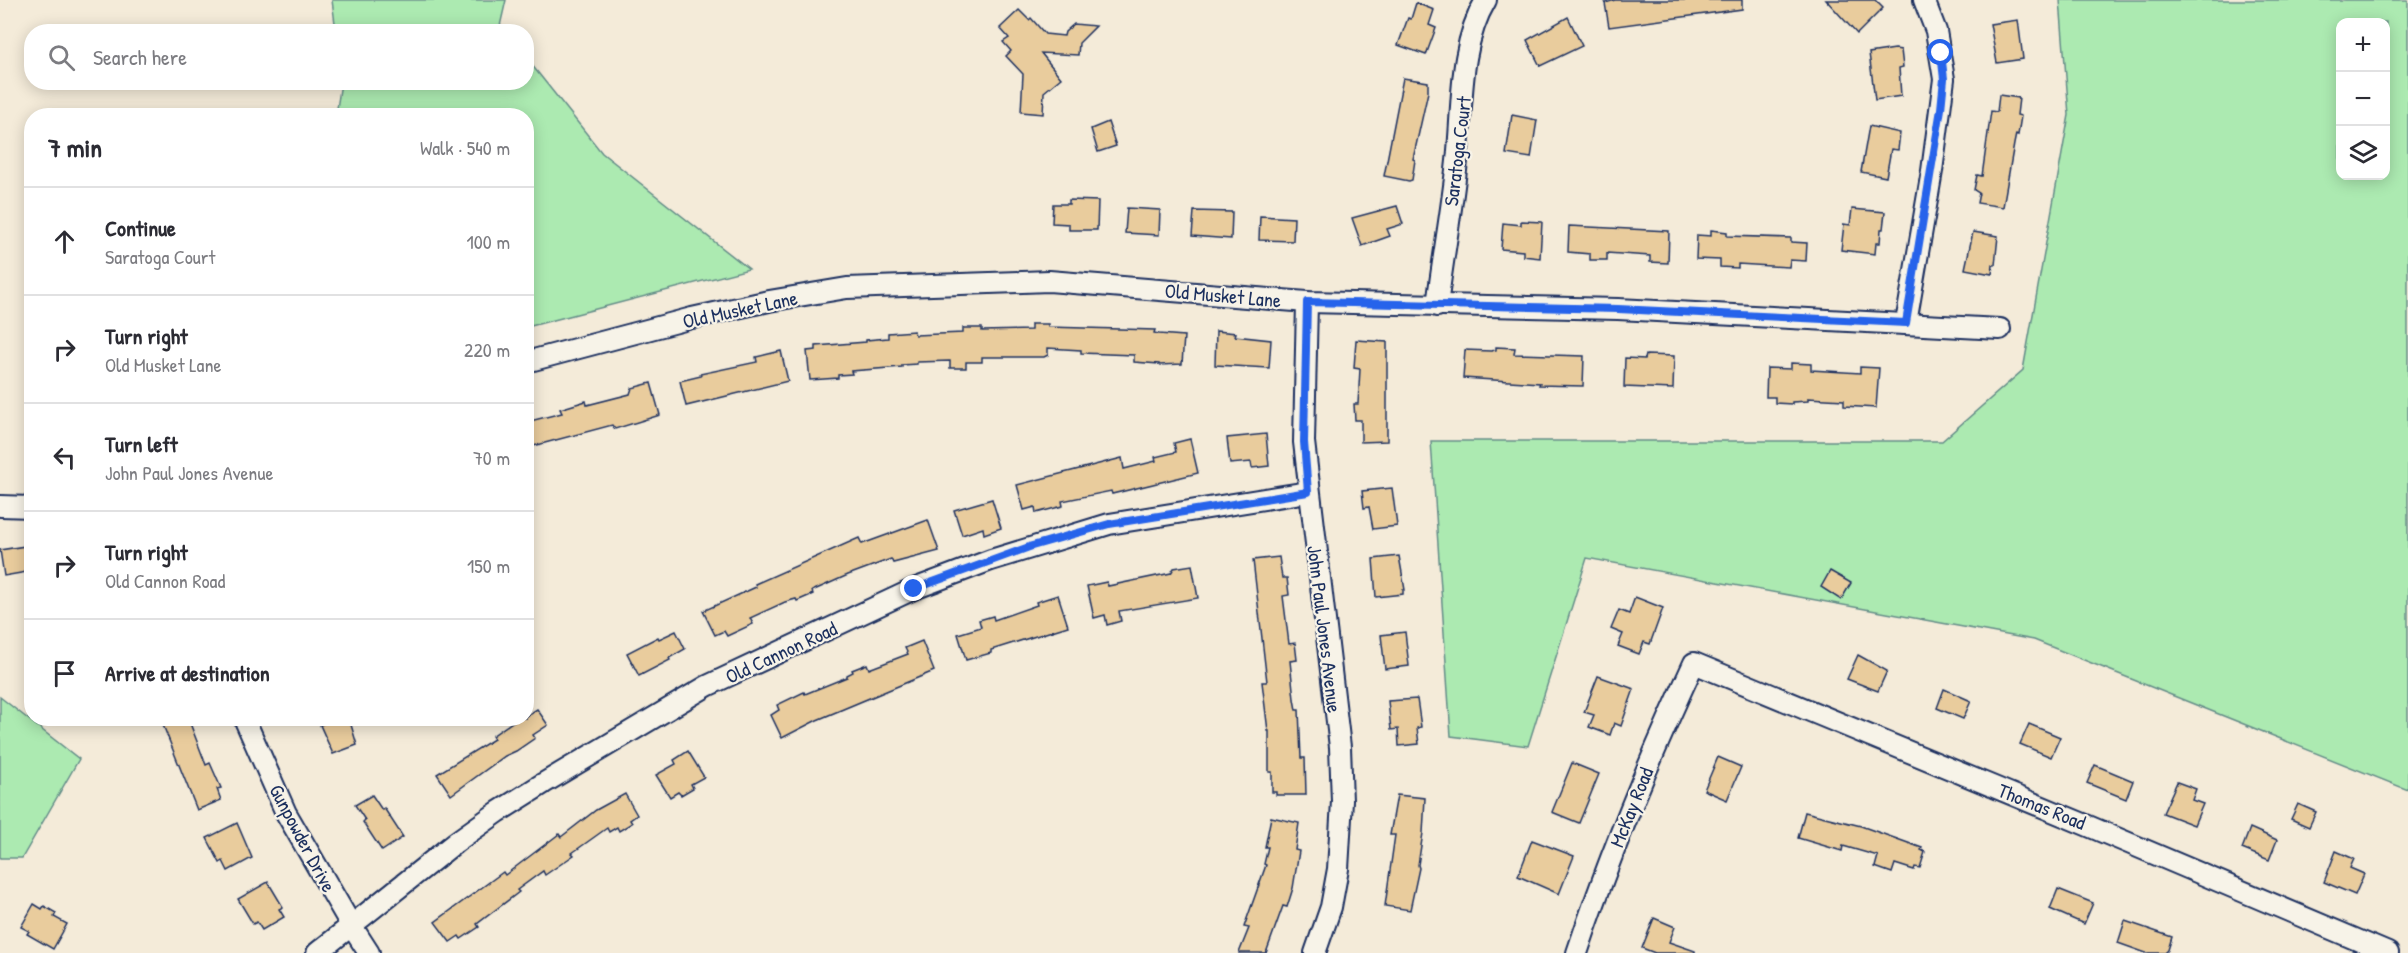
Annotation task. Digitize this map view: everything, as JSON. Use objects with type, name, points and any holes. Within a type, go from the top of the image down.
[{"type":"street","name":"Saratoga Court","points":[[1437,306],[1457,161],[1468,43],[1476,17],[1486,0]]},
{"type":"street","points":[[1906,323],[1932,171],[1944,79],[1936,31],[1924,0]]},
{"type":"street","name":"Old Musket Lane","points":[[534,360],[703,316],[769,301],[847,288],[1050,281],[1307,302],[1618,309],[2000,329]]},
{"type":"street","name":"John Paul Jones Avenue","points":[[1307,302],[1304,442],[1308,492],[1340,747],[1342,801],[1338,869],[1331,907],[1315,953]]},
{"type":"street","name":"Old Cannon Road","points":[[317,953],[413,874],[498,812],[590,755],[707,686],[914,589],[1001,556],[1109,524],[1308,492]]},
{"type":"street","points":[[0,506],[24,507]]},
{"type":"street","name":"McKay Road","points":[[1577,953],[1610,859],[1654,750],[1694,663]]},
{"type":"street","name":"Thomas Road","points":[[1694,663],[2097,829],[2388,953]]},
{"type":"street","name":"Gunpowder Drive","points":[[248,726],[286,813],[369,953]]},
{"type":"green space","points":[[332,0],[506,0],[500,24],[335,24]]},
{"type":"green space","points":[[2060,0],[2408,0],[2408,790],[2034,640],[1587,558],[1528,746],[1451,736],[1431,441],[1942,441],[2023,370],[2069,115]]},
{"type":"green space","points":[[534,68],[602,153],[749,269],[534,325],[534,108],[337,108],[340,90],[534,90]]},
{"type":"green space","points":[[0,697],[24,716],[24,726],[37,726],[79,759],[22,858],[0,858]]},
{"type":"building","points":[[1615,0],[1742,0],[1742,9],[1609,27],[1605,3]]},
{"type":"building","points":[[1826,0],[1875,0],[1883,8],[1857,34]]},
{"type":"building","points":[[1416,3],[1434,10],[1429,25],[1436,28],[1426,55],[1398,45]]},
{"type":"building","points":[[1019,10],[1029,20],[1031,18],[1045,34],[1064,36],[1074,24],[1096,26],[1079,43],[1078,55],[1041,53],[1061,78],[1044,92],[1043,114],[1021,112],[1023,74],[1006,56],[1011,51],[1003,42],[1009,38],[1000,28]]},
{"type":"building","points":[[1568,17],[1582,46],[1540,66],[1527,40]]},
{"type":"building","points":[[2018,20],[2023,59],[1997,63],[1990,24]]},
{"type":"building","points":[[1901,50],[1903,67],[1899,68],[1901,96],[1875,100],[1869,53]]},
{"type":"building","points":[[1403,78],[1428,82],[1428,92],[1413,159],[1415,160],[1412,180],[1409,181],[1384,176]]},
{"type":"building","points":[[1999,95],[2019,98],[2017,115],[2021,116],[2003,207],[1977,203],[1979,193],[1974,190],[1977,175],[1982,176],[1991,111],[1997,112]]},
{"type":"building","points":[[1512,115],[1537,120],[1531,158],[1506,154]]},
{"type":"building","points":[[1108,122],[1116,146],[1098,152],[1091,129]]},
{"type":"building","points":[[1869,126],[1900,133],[1898,150],[1891,149],[1886,177],[1861,172]]},
{"type":"building","points":[[1069,200],[1098,201],[1097,230],[1069,230],[1069,224],[1052,223],[1053,204],[1069,204]]},
{"type":"building","points":[[1397,206],[1403,224],[1387,229],[1390,236],[1362,246],[1352,218]]},
{"type":"building","points":[[1127,208],[1160,210],[1159,235],[1125,233]]},
{"type":"building","points":[[1852,209],[1885,212],[1880,243],[1876,243],[1875,254],[1841,250],[1844,224],[1850,225]]},
{"type":"building","points":[[1194,211],[1232,212],[1231,239],[1192,236]]},
{"type":"building","points":[[1260,216],[1294,218],[1293,241],[1259,240]]},
{"type":"building","points":[[1521,221],[1542,222],[1540,258],[1523,256],[1523,251],[1501,249],[1503,223],[1521,225]]},
{"type":"building","points":[[1569,226],[1669,231],[1668,263],[1650,262],[1650,256],[1607,253],[1607,260],[1590,260],[1590,254],[1568,252]]},
{"type":"building","points":[[1711,230],[1727,232],[1727,236],[1791,238],[1791,242],[1807,243],[1806,261],[1790,260],[1789,267],[1738,264],[1738,268],[1720,267],[1720,260],[1696,259],[1697,235],[1711,236]]},
{"type":"building","points":[[1973,232],[1998,236],[1992,274],[1965,269]]},
{"type":"building","points":[[1031,324],[1048,324],[1048,327],[1155,330],[1154,333],[1184,336],[1182,364],[1159,365],[1134,362],[1134,355],[1081,353],[1081,350],[1048,348],[1048,355],[1044,357],[982,357],[982,362],[966,362],[966,368],[950,368],[950,361],[917,362],[917,364],[902,365],[902,367],[851,371],[852,374],[838,375],[838,378],[810,380],[807,351],[816,350],[816,346],[866,342],[866,340],[888,338],[888,333],[914,331],[915,335],[963,333],[963,328],[982,328],[982,331],[1031,330]]},
{"type":"building","points":[[1216,331],[1236,333],[1235,336],[1271,340],[1269,368],[1215,365]]},
{"type":"building","points":[[1356,340],[1387,342],[1387,441],[1361,442],[1361,420],[1355,420],[1354,404],[1358,404],[1360,369],[1354,368]]},
{"type":"building","points":[[1496,347],[1515,348],[1514,354],[1584,356],[1583,386],[1539,385],[1540,383],[1463,378],[1465,350],[1491,351],[1496,350]]},
{"type":"building","points":[[781,351],[788,381],[686,406],[680,381],[701,376],[700,374],[757,362],[756,357]]},
{"type":"building","points":[[1646,355],[1674,356],[1673,389],[1624,387],[1625,358],[1645,359]]},
{"type":"building","points":[[1791,363],[1811,364],[1811,370],[1860,373],[1860,367],[1879,368],[1876,408],[1844,406],[1844,400],[1808,398],[1808,401],[1792,402],[1792,404],[1775,403],[1775,397],[1766,397],[1767,368],[1791,369]]},
{"type":"building","points":[[651,383],[660,415],[615,429],[612,425],[534,446],[534,420],[562,413],[560,409],[586,401],[587,405],[630,394],[632,388]]},
{"type":"building","points":[[1266,434],[1269,466],[1252,468],[1251,462],[1230,464],[1227,438]]},
{"type":"building","points":[[1190,439],[1198,473],[1112,494],[1111,491],[1062,501],[1063,506],[1036,513],[1035,507],[1024,510],[1017,485],[1122,458],[1124,469],[1156,461],[1155,457],[1176,452],[1174,443]]},
{"type":"building","points":[[1392,488],[1397,526],[1373,529],[1369,507],[1364,508],[1362,491]]},
{"type":"building","points":[[992,499],[1001,528],[984,534],[983,528],[962,535],[954,510]]},
{"type":"building","points":[[928,520],[939,551],[893,563],[891,559],[848,575],[812,591],[813,594],[797,601],[796,599],[785,602],[750,618],[753,624],[727,636],[724,631],[715,635],[703,611],[756,587],[755,584],[859,538],[862,544]]},
{"type":"building","points":[[24,546],[24,572],[4,576],[0,550]]},
{"type":"building","points":[[1399,556],[1405,590],[1403,594],[1376,597],[1373,559]]},
{"type":"building","points":[[1279,557],[1282,578],[1287,578],[1289,595],[1283,596],[1289,644],[1295,643],[1297,660],[1290,661],[1296,710],[1299,710],[1301,758],[1305,758],[1306,795],[1276,795],[1276,792],[1272,792],[1272,772],[1269,772],[1269,731],[1262,682],[1267,682],[1253,560]]},
{"type":"building","points":[[1192,565],[1198,598],[1119,611],[1121,621],[1107,625],[1105,615],[1094,618],[1087,586],[1107,582],[1108,586],[1171,573],[1174,568]]},
{"type":"building","points":[[1830,571],[1851,583],[1841,600],[1821,587]]},
{"type":"building","points":[[1058,595],[1068,626],[966,660],[958,634],[981,627],[979,620],[993,616],[994,620]]},
{"type":"building","points":[[1635,597],[1663,608],[1650,644],[1644,642],[1639,654],[1618,646],[1623,634],[1611,629],[1619,610],[1629,614]]},
{"type":"building","points":[[676,631],[685,649],[669,658],[670,660],[639,676],[627,653],[658,637],[659,639]]},
{"type":"building","points":[[1405,632],[1409,666],[1385,669],[1381,635]]},
{"type":"building","points":[[922,641],[934,671],[817,720],[782,738],[771,715],[779,710],[777,705],[804,692],[805,694],[847,677],[853,672],[852,670],[867,664],[869,669],[908,654],[905,648]]},
{"type":"building","points":[[1858,655],[1887,671],[1878,691],[1847,679]]},
{"type":"building","points":[[1598,676],[1634,689],[1621,726],[1614,723],[1610,735],[1589,727],[1594,715],[1584,712]]},
{"type":"building","points":[[1944,689],[1971,701],[1963,719],[1937,708]]},
{"type":"building","points":[[1417,699],[1421,727],[1417,728],[1419,744],[1399,746],[1398,729],[1391,730],[1388,701]]},
{"type":"building","points":[[537,709],[548,725],[533,735],[535,738],[505,756],[451,795],[437,774],[494,739],[492,736],[506,726],[534,726],[534,711]]},
{"type":"building","points":[[2029,724],[2060,737],[2051,757],[2020,744]]},
{"type":"building","points":[[163,726],[191,726],[206,765],[210,763],[221,788],[217,789],[221,800],[197,810]]},
{"type":"building","points":[[320,726],[351,726],[357,745],[333,754]]},
{"type":"building","points":[[688,751],[704,777],[691,784],[693,788],[681,795],[678,792],[670,797],[656,775],[676,764],[674,760]]},
{"type":"building","points":[[1718,757],[1741,767],[1727,800],[1704,790]]},
{"type":"building","points":[[1572,763],[1599,774],[1579,823],[1552,812]]},
{"type":"building","points":[[2095,765],[2133,781],[2126,799],[2087,783]]},
{"type":"building","points":[[2177,782],[2196,789],[2192,800],[2203,804],[2194,825],[2163,813]]},
{"type":"building","points":[[625,794],[637,815],[630,820],[632,823],[619,831],[617,827],[609,832],[607,828],[545,875],[543,871],[517,890],[519,892],[477,924],[479,927],[461,939],[459,936],[450,942],[435,922],[503,872],[505,875],[559,834],[561,837],[596,810]]},
{"type":"building","points":[[372,795],[382,810],[384,808],[403,837],[382,851],[355,805]]},
{"type":"building","points":[[1397,795],[1425,798],[1419,868],[1410,910],[1385,906],[1395,835],[1390,835]]},
{"type":"building","points":[[2298,804],[2316,812],[2309,827],[2291,819]]},
{"type":"building","points":[[1805,812],[1861,826],[1922,848],[1921,850],[1925,852],[1920,868],[1915,867],[1914,870],[1895,864],[1892,873],[1875,867],[1878,856],[1843,846],[1842,851],[1798,838]]},
{"type":"building","points":[[1271,817],[1299,823],[1295,850],[1299,851],[1293,888],[1287,907],[1283,906],[1266,953],[1239,953],[1249,928],[1244,927],[1266,865],[1264,864],[1268,847],[1265,847]]},
{"type":"building","points":[[237,823],[252,858],[228,871],[223,861],[220,863],[207,838]]},
{"type":"building","points":[[2250,828],[2277,840],[2269,860],[2242,849]]},
{"type":"building","points":[[1532,840],[1574,856],[1559,894],[1518,876]]},
{"type":"building","points":[[2336,851],[2354,859],[2350,868],[2364,874],[2355,895],[2324,882]]},
{"type":"building","points":[[268,882],[283,907],[279,909],[284,917],[262,930],[257,922],[253,924],[238,899]]},
{"type":"building","points":[[2058,889],[2093,903],[2084,924],[2050,909]]},
{"type":"building","points":[[34,904],[42,909],[44,906],[56,913],[54,917],[67,924],[53,949],[27,934],[29,931],[21,927]]},
{"type":"building","points":[[1654,918],[1675,927],[1669,942],[1695,951],[1695,953],[1655,953],[1642,948]]},
{"type":"building","points":[[2125,921],[2172,937],[2168,950],[2165,953],[2146,953],[2118,943]]},
{"type":"route","points":[[914,589],[1032,546],[1109,524],[1308,492],[1304,442],[1307,302],[1618,309],[1906,323],[1941,109],[1944,79],[1941,53]]}]
